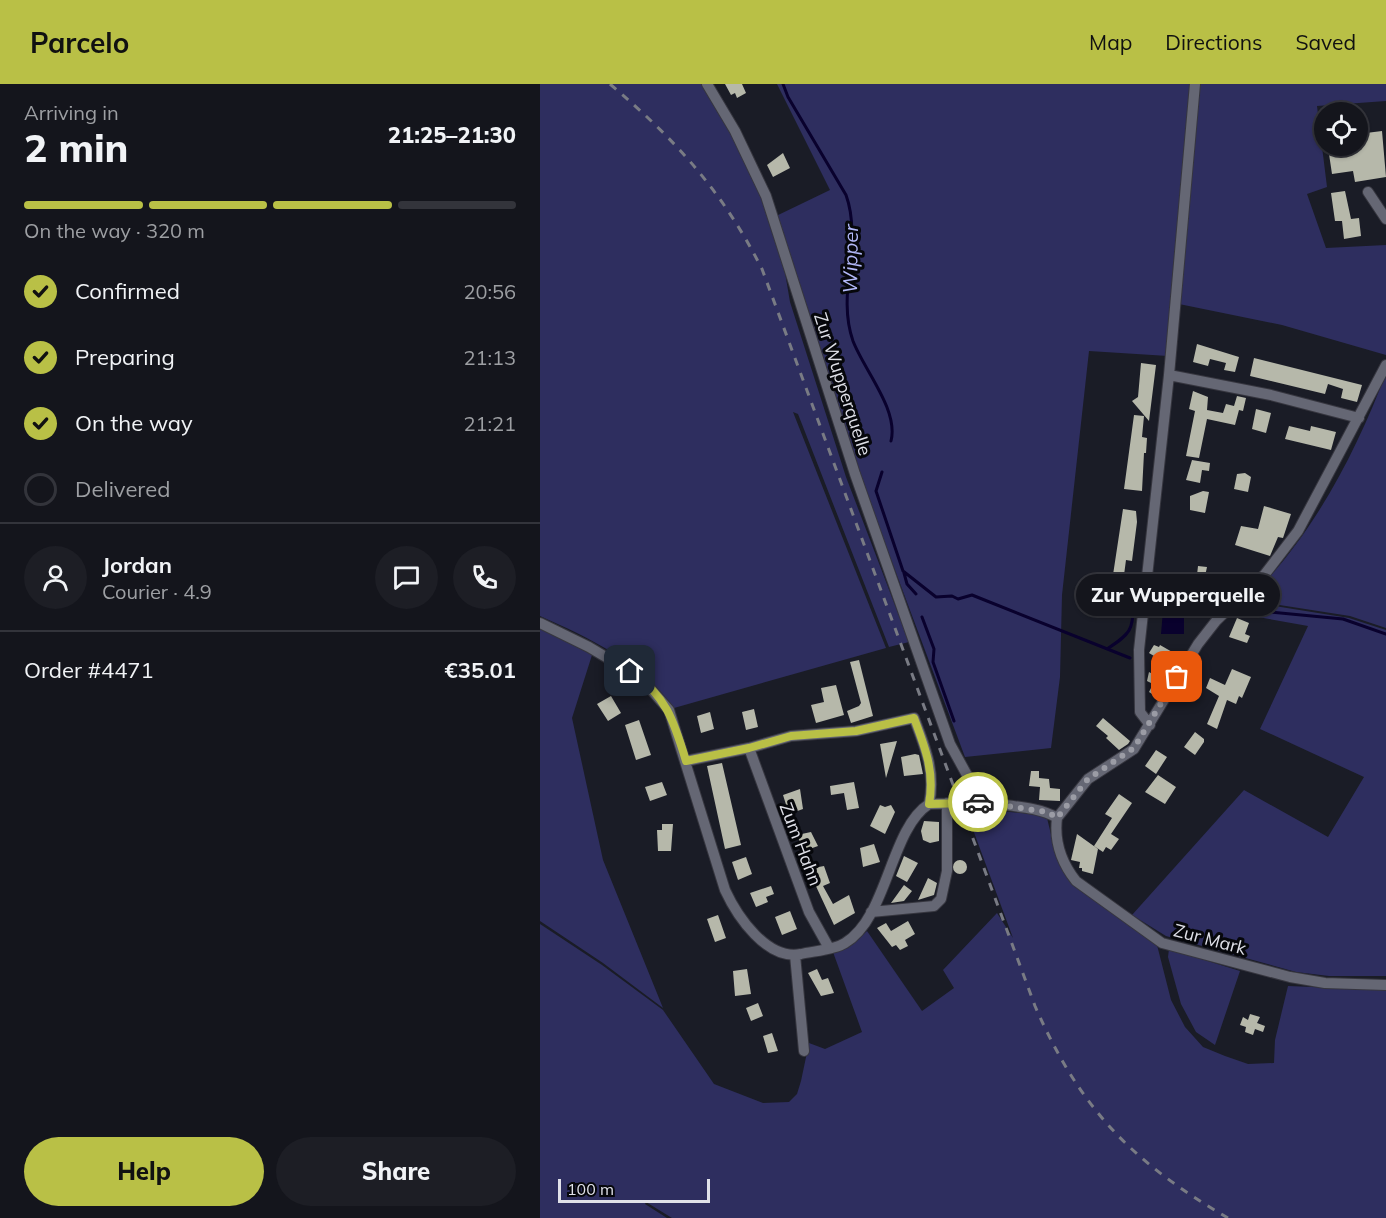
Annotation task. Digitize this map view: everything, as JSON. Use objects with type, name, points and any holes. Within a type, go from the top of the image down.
[{"type":"street","name":"Zur Wupperquelle","points":[[708,84],[735,132],[766,196],[855,474],[950,744],[973,786],[974,792],[970,799]]},
{"type":"street","points":[[1150,725],[1140,712],[1138,678],[1144,592],[1169,375],[1195,84]]},
{"type":"street","points":[[1368,192],[1386,219]]},
{"type":"street","points":[[540,623],[589,647],[641,678],[669,710],[725,891],[737,915],[766,944],[795,955],[844,944],[856,934],[871,912],[909,828],[923,808],[929,804],[966,803],[970,799],[988,805],[1048,812],[1057,818],[1088,779],[1134,748],[1177,677],[1216,621],[1265,574],[1298,531],[1386,365]]},
{"type":"street","points":[[1169,375],[1271,395],[1359,418]]},
{"type":"street","points":[[686,761],[749,748],[791,736],[856,731],[914,718],[931,764],[929,804]]},
{"type":"street","name":"Zum Hahn","points":[[749,748],[809,912],[829,948]]},
{"type":"street","points":[[871,912],[934,906],[941,899],[946,887],[947,803]]},
{"type":"street","name":"Zur Mark","points":[[1057,818],[1058,848],[1076,881],[1162,943],[1290,977],[1325,983],[1386,985]]},
{"type":"street","points":[[795,955],[804,1051]]},
{"type":"shaded area","points":[[540,84],[706,84],[735,132],[779,237],[790,302],[846,477],[909,642],[889,647],[798,414],[793,412],[886,648],[674,708],[647,678],[614,653],[540,616]]},
{"type":"shaded area","points":[[777,84],[1193,84],[1168,356],[1089,351],[1062,595],[1060,677],[1051,748],[965,757],[856,466],[774,217],[830,190]]},
{"type":"shaded area","points":[[1197,84],[1386,84],[1386,101],[1314,102],[1314,156],[1323,156],[1327,187],[1307,194],[1326,248],[1386,245],[1386,355],[1282,325],[1179,304]]},
{"type":"shaded area","points":[[1386,373],[1386,628],[1350,616],[1247,600],[1291,551],[1329,494],[1360,434]]},
{"type":"shaded area","points":[[1243,601],[1349,618],[1386,630],[1386,976],[1329,976],[1296,972],[1166,936],[1132,915],[1244,790],[1328,837],[1364,777],[1260,729],[1308,626],[1230,612]]},
{"type":"shaded area","points":[[1163,611],[1184,612],[1184,634],[1161,634]]},
{"type":"shaded area","points":[[540,627],[592,655],[572,718],[603,860],[663,1008],[603,963],[540,921]]},
{"type":"shaded area","points":[[965,808],[1044,815],[1047,818],[1055,851],[1068,879],[1157,945],[1171,1000],[1185,1027],[1203,1047],[1248,1064],[1274,1063],[1275,1040],[1288,986],[1386,990],[1386,1218],[672,1218],[646,1202],[645,1204],[667,1218],[540,1218],[540,924],[602,965],[663,1010],[714,1084],[763,1103],[789,1102],[797,1094],[809,1043],[825,1049],[862,1032],[833,952],[848,948],[867,931],[922,1011],[954,988],[943,970],[997,913],[1013,938]]},
{"type":"shaded area","points":[[1169,949],[1240,971],[1215,1045],[1196,1032],[1181,1004],[1168,957]]},
{"type":"building","points":[[725,84],[742,84],[746,93],[737,98],[735,93],[731,95]]},
{"type":"building","points":[[1382,131],[1386,177],[1355,182],[1353,171],[1332,174],[1329,156],[1368,156],[1368,133]]},
{"type":"building","points":[[783,153],[790,168],[773,177],[767,165]]},
{"type":"building","points":[[1345,191],[1351,219],[1359,218],[1361,236],[1344,239],[1342,221],[1335,221],[1331,193]]},
{"type":"building","points":[[1197,344],[1239,357],[1235,372],[1224,370],[1226,363],[1210,359],[1208,366],[1193,362]]},
{"type":"building","points":[[1254,358],[1362,385],[1357,402],[1341,398],[1343,389],[1328,384],[1325,394],[1250,376]]},
{"type":"building","points":[[1141,363],[1156,365],[1149,421],[1132,401],[1138,397]]},
{"type":"building","points":[[1193,391],[1208,397],[1207,410],[1223,413],[1226,404],[1234,406],[1237,396],[1246,398],[1243,411],[1239,410],[1235,425],[1207,419],[1199,458],[1186,456],[1195,411],[1189,409]]},
{"type":"building","points":[[1256,409],[1271,413],[1266,433],[1252,429]]},
{"type":"building","points":[[1134,415],[1144,416],[1142,437],[1147,438],[1142,491],[1124,489]]},
{"type":"building","points":[[1289,426],[1310,431],[1311,426],[1336,432],[1331,450],[1285,439]]},
{"type":"building","points":[[1192,460],[1210,463],[1209,471],[1202,470],[1200,483],[1186,480]]},
{"type":"building","points":[[1245,473],[1251,477],[1248,492],[1234,489],[1237,474]]},
{"type":"building","points":[[1203,491],[1209,492],[1205,513],[1190,510],[1190,496]]},
{"type":"building","points":[[1264,506],[1291,514],[1283,538],[1278,537],[1270,556],[1235,545],[1241,526],[1258,529]]},
{"type":"building","points":[[1123,509],[1136,511],[1137,522],[1132,561],[1126,560],[1122,590],[1111,588]]},
{"type":"building","points":[[1198,566],[1207,567],[1201,595],[1192,593],[1183,605],[1189,573],[1197,575]]},
{"type":"building","points":[[1237,618],[1249,623],[1245,634],[1250,636],[1247,643],[1229,637]]},
{"type":"building","points":[[1154,645],[1159,647],[1160,645],[1181,657],[1174,668],[1149,653]]},
{"type":"building","points":[[859,660],[873,716],[851,723],[847,711],[861,703],[850,662]]},
{"type":"building","points":[[1232,669],[1251,677],[1242,698],[1239,696],[1236,704],[1227,700],[1217,729],[1207,724],[1219,696],[1206,688],[1210,678],[1225,685]]},
{"type":"building","points":[[1149,672],[1165,681],[1157,697],[1149,692],[1153,684],[1147,681]]},
{"type":"building","points":[[836,685],[844,715],[816,723],[811,705],[824,702],[821,688]]},
{"type":"building","points":[[611,696],[621,713],[608,721],[597,704]]},
{"type":"building","points":[[754,709],[758,727],[746,730],[742,712]]},
{"type":"building","points":[[710,712],[714,729],[701,733],[697,716]]},
{"type":"building","points":[[1103,718],[1130,741],[1128,744],[1119,750],[1106,738],[1108,736],[1096,726]]},
{"type":"building","points":[[639,720],[651,755],[636,760],[625,725]]},
{"type":"building","points":[[1195,732],[1204,739],[1204,742],[1195,755],[1184,747]]},
{"type":"building","points":[[897,741],[886,778],[880,744]]},
{"type":"building","points":[[1156,750],[1167,757],[1156,774],[1145,766]]},
{"type":"building","points":[[919,755],[923,774],[904,776],[901,757]]},
{"type":"building","points":[[722,763],[741,845],[725,849],[707,766]]},
{"type":"building","points":[[1031,771],[1039,771],[1039,778],[1049,779],[1050,788],[1060,789],[1060,801],[1039,800],[1040,787],[1029,786]]},
{"type":"building","points":[[1158,775],[1176,787],[1165,804],[1145,792]]},
{"type":"building","points":[[662,782],[667,795],[650,801],[645,787]]},
{"type":"building","points":[[854,782],[859,808],[847,810],[844,793],[831,795],[830,786]]},
{"type":"building","points":[[800,789],[803,809],[789,814],[783,795]]},
{"type":"building","points":[[1119,794],[1132,803],[1111,834],[1119,839],[1111,850],[1106,847],[1103,852],[1094,846],[1112,818],[1105,814]]},
{"type":"building","points":[[880,805],[885,807],[891,805],[895,812],[885,834],[870,826]]},
{"type":"building","points":[[924,821],[939,822],[939,841],[930,843],[923,840],[921,831]]},
{"type":"building","points":[[662,824],[673,824],[671,851],[658,851],[657,830],[662,830]]},
{"type":"building","points":[[811,832],[818,846],[804,851],[797,835]]},
{"type":"building","points":[[1077,834],[1098,849],[1093,874],[1082,871],[1082,868],[1079,868],[1080,862],[1071,860]]},
{"type":"building","points":[[874,844],[880,862],[863,867],[860,848]]},
{"type":"building","points":[[904,856],[918,863],[907,882],[896,876]]},
{"type":"building","points":[[746,857],[752,874],[738,880],[732,862]]},
{"type":"building","points":[[957,860],[963,860],[967,867],[963,874],[957,874],[953,870],[953,864]]},
{"type":"building","points":[[824,866],[830,883],[823,886],[833,904],[849,895],[855,913],[834,925],[808,869]]},
{"type":"building","points":[[928,878],[937,883],[934,895],[918,900]]},
{"type":"building","points":[[904,885],[912,891],[904,901],[891,903]]},
{"type":"building","points":[[771,886],[774,894],[766,897],[768,902],[756,907],[750,893]]},
{"type":"building","points":[[790,911],[797,929],[782,935],[775,917]]},
{"type":"building","points":[[718,915],[726,938],[715,942],[707,919]]},
{"type":"building","points":[[908,921],[915,934],[905,940],[908,946],[900,950],[896,945],[892,947],[877,928],[886,923],[891,931]]},
{"type":"building","points":[[747,969],[751,994],[735,996],[733,971]]},
{"type":"building","points":[[817,969],[822,980],[828,978],[834,993],[821,996],[808,973]]},
{"type":"building","points":[[758,1003],[763,1016],[751,1021],[746,1008]]},
{"type":"building","points":[[1250,1014],[1260,1017],[1257,1023],[1265,1026],[1263,1032],[1255,1029],[1253,1035],[1245,1032],[1246,1027],[1240,1025],[1243,1017],[1248,1020]]},
{"type":"building","points":[[772,1033],[778,1051],[768,1053],[763,1036]]},
{"type":"waterway","name":"Wipper","points":[[783,84],[788,97],[846,195],[852,231],[847,305],[849,323],[853,341],[890,416],[891,441]]},
{"type":"waterway","name":"Wipper","points":[[882,472],[876,491],[903,571],[936,597],[952,596],[958,599],[972,595],[1130,658]]},
{"type":"waterway","points":[[904,573],[907,584],[916,594]]},
{"type":"waterway","points":[[1154,596],[1200,610],[1216,611]]},
{"type":"waterway","points":[[1107,649],[1126,635],[1129,630],[1133,619],[1133,602],[1137,598]]},
{"type":"waterway","points":[[1237,609],[1343,619],[1386,634]]},
{"type":"waterway","points":[[922,617],[934,649],[933,662],[954,721]]},
{"type":"waterway","name":"Wipper","points":[[1177,692],[1185,697]]},
{"type":"railway","points":[[610,84],[656,126],[696,169],[731,215],[762,269],[1035,1006],[1052,1042],[1071,1075],[1112,1130],[1164,1176],[1228,1218]]},
{"type":"way so far","points":[[978,802],[1048,812],[1057,818],[1088,779],[1134,748],[1177,677]]},
{"type":"place","name":"Zur Wupperquelle","points":[[1177,677]]},
{"type":"route","points":[[630,671],[641,678],[657,694],[669,710],[686,761],[749,748],[791,736],[856,731],[914,718],[931,764],[932,792],[929,804],[966,803],[970,799],[978,802]]}]
